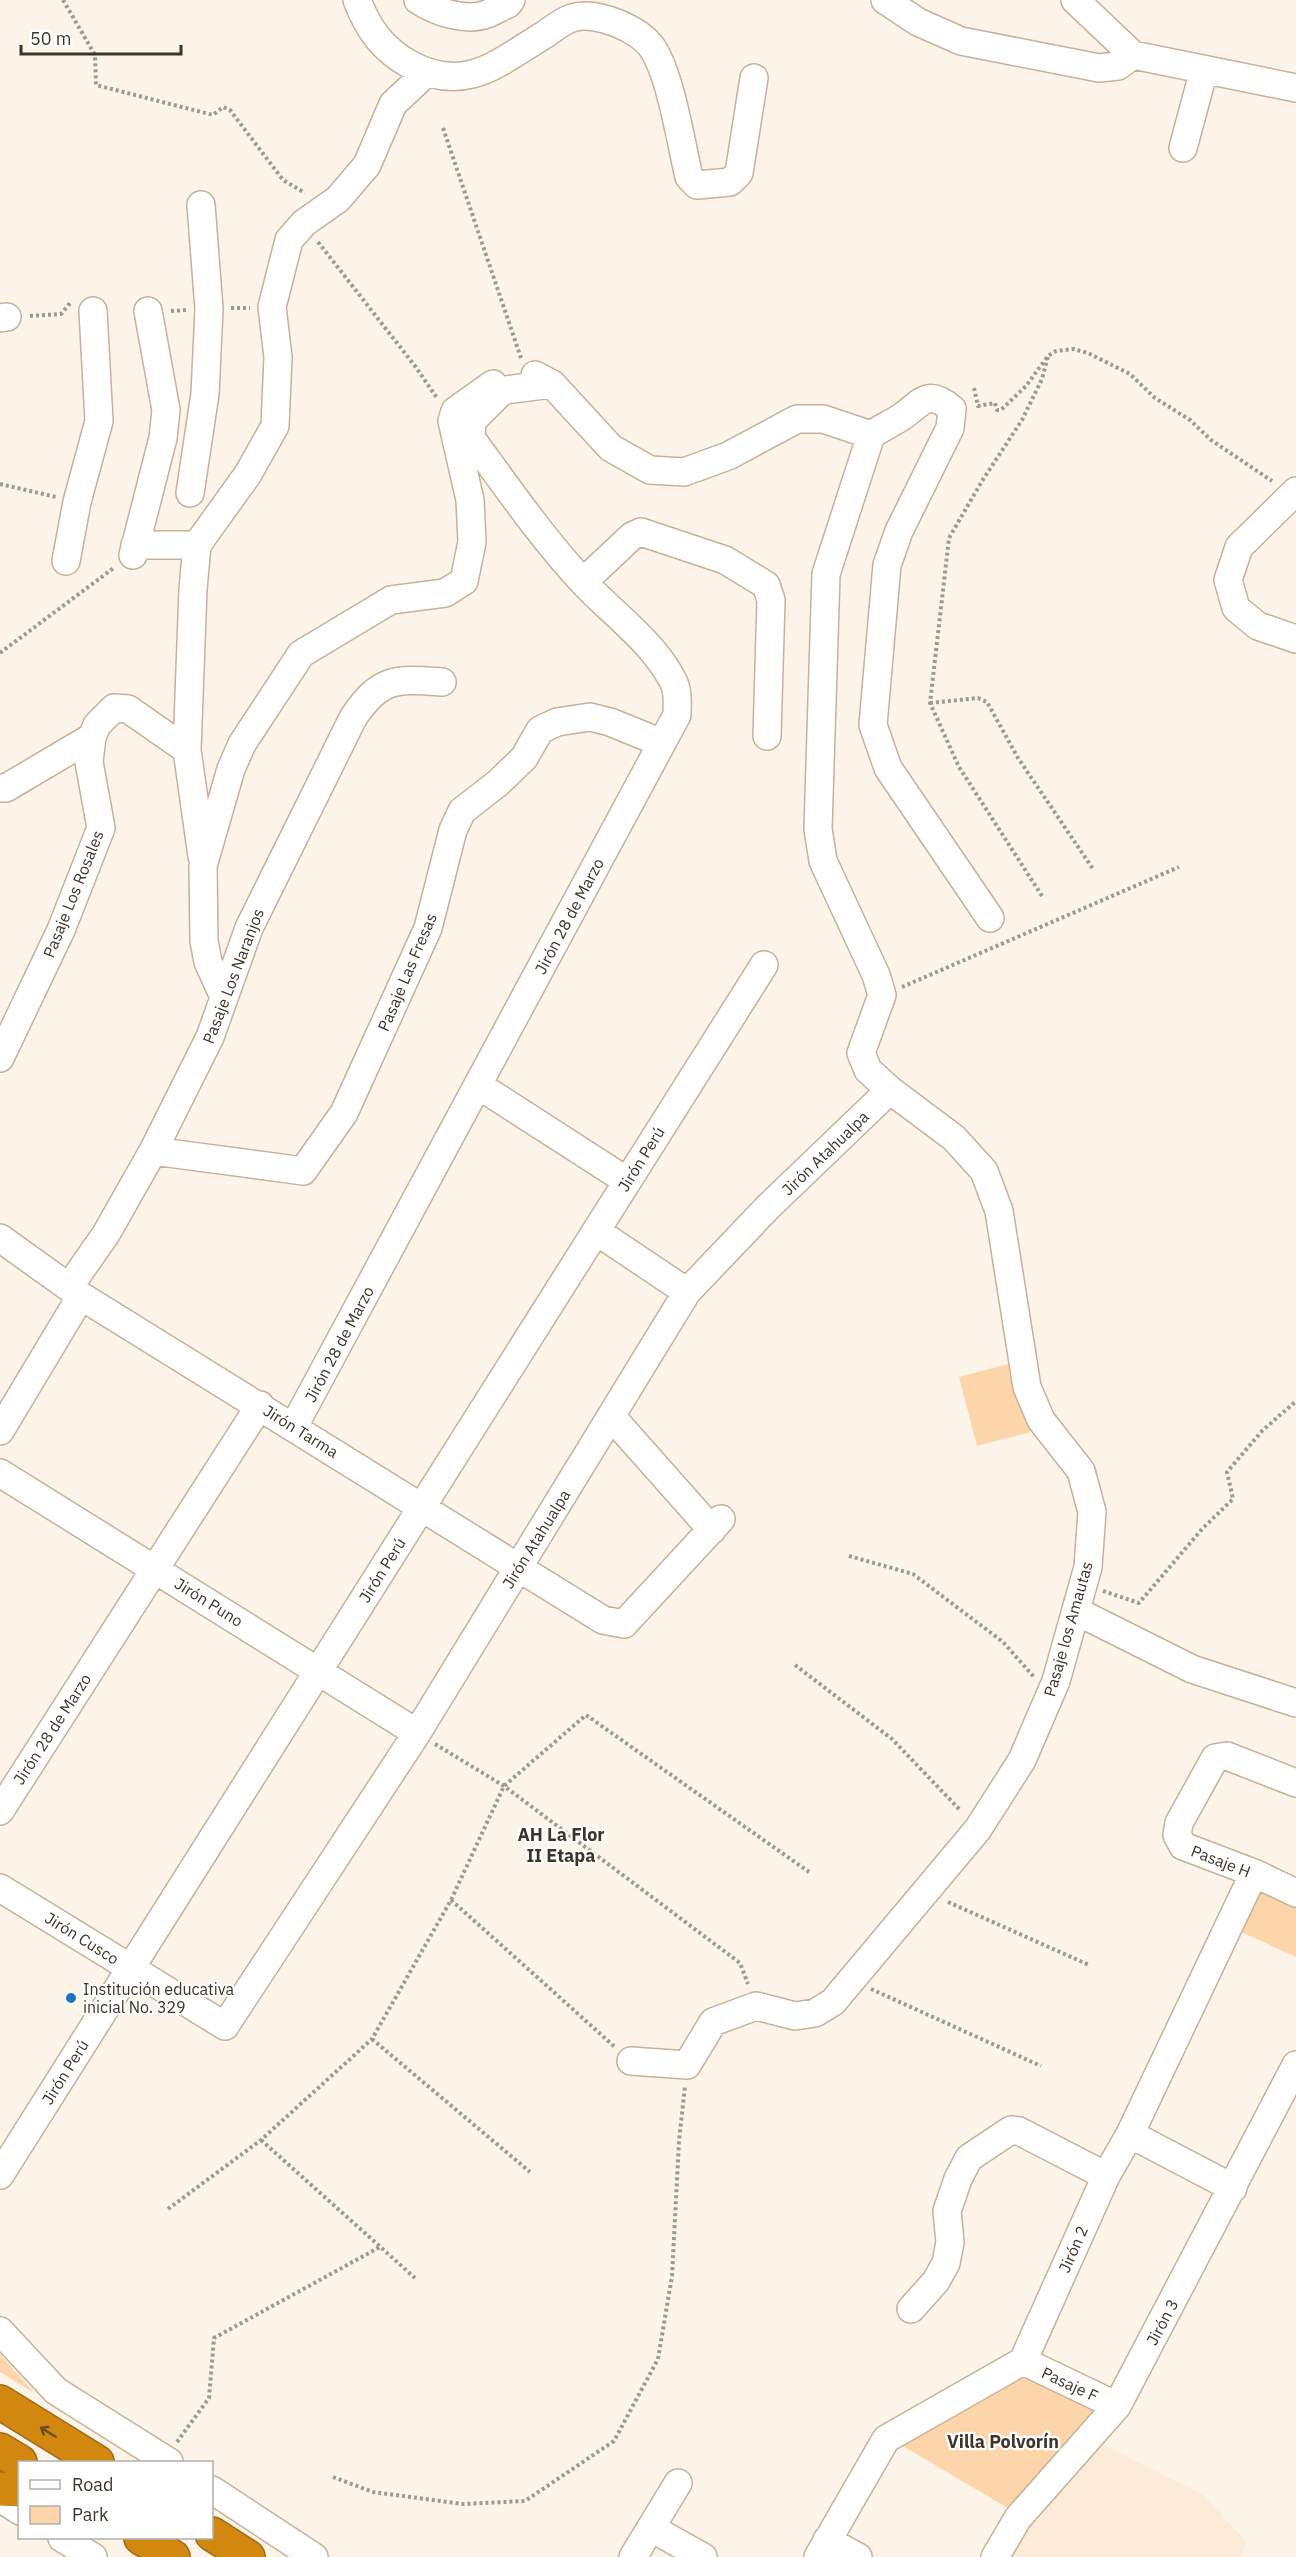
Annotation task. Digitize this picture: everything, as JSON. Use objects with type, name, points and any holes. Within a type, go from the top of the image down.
[{"type":"highway","points":[[0,2402],[94,2461]]},
{"type":"highway","points":[[0,2450],[18,2462]]},
{"type":"highway","points":[[0,2489],[18,2490]]},
{"type":"highway","points":[[213,2535],[248,2557]]},
{"type":"highway","points":[[143,2539],[173,2557]]},
{"type":"street","points":[[357,0],[366,22],[386,48],[426,73],[441,77],[462,78],[500,62],[571,18],[593,17],[617,23],[646,41],[653,50],[665,79],[689,177],[693,183],[702,186],[730,182],[739,173],[754,78]]},
{"type":"street","points":[[418,0],[427,6],[463,17],[485,15],[508,4],[511,0]]},
{"type":"street","points":[[885,0],[943,34],[979,46],[1099,68],[1118,66],[1133,55]]},
{"type":"street","points":[[1075,0],[1133,55],[1296,88]]},
{"type":"street","points":[[1183,148],[1204,70]]},
{"type":"street","points":[[224,997],[208,962],[204,941],[203,866],[187,750],[193,589],[197,545],[248,474],[275,426],[278,357],[272,307],[289,240],[304,223],[338,199],[367,165],[393,104],[426,73]]},
{"type":"street","points":[[190,493],[205,394],[209,309],[201,206]]},
{"type":"street","points":[[66,561],[77,502],[99,421],[93,311]]},
{"type":"street","points":[[148,311],[166,410],[164,438],[134,550],[197,545]]},
{"type":"street","points":[[203,866],[231,769],[242,744],[296,658],[391,600],[445,593],[464,581],[472,542],[470,500],[462,430],[455,411],[513,371],[525,370],[552,384],[611,448],[650,470],[684,472],[728,456],[797,419],[823,419],[871,435]]},
{"type":"street","points":[[462,430],[500,393],[552,384]]},
{"type":"street","points":[[882,995],[876,975],[823,861],[818,829],[826,574],[871,435],[901,417],[918,402],[930,398],[943,402],[952,410],[950,428],[898,531],[887,565],[873,725],[888,768],[990,918]]},
{"type":"street","name":"Jirón 28 de Marzo","points":[[294,1426],[677,715],[677,692],[672,679],[648,647],[583,582],[462,430]]},
{"type":"street","points":[[1288,487],[1239,547],[1228,580],[1236,608],[1258,626],[1296,639]]},
{"type":"street","points":[[583,582],[632,536],[642,532],[725,560],[766,585],[771,600],[767,736]]},
{"type":"street","name":"Pasaje Los Naranjos","points":[[0,1431],[153,1151],[210,1037],[249,928],[353,718],[367,697],[383,686],[402,679],[442,682]]},
{"type":"street","name":"Pasaje Los Rosales","points":[[0,1058],[61,930],[101,828],[89,762],[92,737],[102,717],[114,708],[128,709],[187,750]]},
{"type":"street","name":"Pasaje Las Fresas","points":[[153,1151],[303,1171],[344,1113],[428,928],[453,830],[462,811],[498,783],[524,758],[540,730],[557,722],[590,717],[610,722],[662,743]]},
{"type":"street","points":[[0,788],[6,788],[92,737]]},
{"type":"street","name":"Jirón Perú","points":[[0,2175],[764,965]]},
{"type":"street","name":"Pasaje los Amautas","points":[[756,2006],[795,2016],[815,2013],[833,2002],[978,1829],[1022,1760],[1050,1695],[1088,1567],[1092,1512],[1081,1471],[1041,1420],[1027,1387],[999,1211],[984,1171],[954,1138],[890,1090],[868,1070],[861,1053],[882,995]]},
{"type":"street","points":[[478,1085],[627,1181]]},
{"type":"street","name":"Jirón Atahualpa","points":[[225,2026],[417,1733],[687,1292],[767,1208],[890,1090]]},
{"type":"street","points":[[596,1231],[687,1292]]},
{"type":"street","name":"Jirón Tarma","points":[[0,1238],[75,1291],[603,1620],[624,1624],[716,1525],[611,1416]]},
{"type":"street","name":"Jirón 28 de Marzo","points":[[0,1811],[260,1405]]},
{"type":"street","name":"Jirón Puno","points":[[0,1473],[417,1733]]},
{"type":"street","points":[[1076,1611],[1192,1669],[1296,1703]]},
{"type":"street","name":"Pasaje H","points":[[1296,1783],[1227,1756],[1215,1758],[1179,1823],[1177,1835],[1183,1846],[1254,1873],[1296,1893]]},
{"type":"street","name":"Jirón 2","points":[[1023,2361],[1106,2176],[1130,2134],[1254,1873]]},
{"type":"street","name":"Jirón Cusco","points":[[0,1888],[225,2026]]},
{"type":"street","points":[[631,2061],[687,2065],[713,2022],[756,2006]]},
{"type":"street","name":"Jirón 3","points":[[995,2557],[1018,2518],[1117,2406],[1296,2065]]},
{"type":"street","points":[[911,2309],[936,2281],[946,2263],[950,2242],[947,2211],[958,2179],[969,2158],[1011,2130],[1019,2131],[1106,2176]]},
{"type":"street","points":[[1130,2134],[1233,2188]]},
{"type":"street","points":[[0,2331],[56,2391],[167,2461]]},
{"type":"street","points":[[858,2557],[822,2548],[886,2439],[1023,2361]]},
{"type":"street","name":"Pasaje F","points":[[1023,2361],[1117,2406]]},
{"type":"street","points":[[633,2557],[678,2483]]},
{"type":"street","points":[[213,2491],[314,2557]]},
{"type":"street","points":[[0,2498],[18,2510]]},
{"type":"street","points":[[651,2528],[703,2557]]},
{"type":"street","points":[[64,2539],[93,2557]]},
{"type":"path","points":[[63,0],[95,55],[96,85],[213,115],[223,107],[230,110],[283,180],[303,193],[338,199]]},
{"type":"path","points":[[443,128],[525,370]]},
{"type":"path","points":[[304,223],[462,430]]},
{"type":"path","points":[[974,388],[978,406],[995,403],[997,410],[1001,410],[1026,386],[1048,356],[1056,351],[1074,349],[1088,353],[1130,374],[1155,398],[1190,420],[1211,440],[1271,481],[1288,487]]},
{"type":"path","points":[[1042,896],[959,767],[930,703],[949,538],[982,481],[1022,420],[1042,379],[1048,356]]},
{"type":"path","points":[[0,484],[77,502]]},
{"type":"path","points":[[0,653],[134,550]]},
{"type":"path","points":[[930,703],[978,698],[987,702],[1018,758],[1093,869]]},
{"type":"path","points":[[882,995],[990,951],[1179,867]]},
{"type":"path","points":[[1083,1584],[1139,1603],[1203,1528],[1233,1499],[1227,1472],[1262,1431],[1296,1401]]},
{"type":"path","points":[[849,1556],[913,1574],[1002,1642],[1050,1695]]},
{"type":"path","points":[[795,1665],[892,1739],[978,1829]]},
{"type":"path","points":[[168,2209],[261,2140],[372,2039],[451,1900],[504,1786],[586,1714],[809,1872]]},
{"type":"path","points":[[417,1733],[504,1786],[740,1964],[756,2006]]},
{"type":"path","points":[[926,1892],[1089,1965]]},
{"type":"path","points":[[451,1900],[631,2061]]},
{"type":"path","points":[[852,1980],[1041,2066]]},
{"type":"path","points":[[372,2039],[530,2172]]},
{"type":"path","points":[[333,2477],[374,2492],[452,2503],[525,2500],[614,2441],[658,2359],[672,2276],[679,2141],[687,2065]]},
{"type":"path","points":[[261,2140],[415,2278]]},
{"type":"path","points":[[167,2461],[209,2398],[214,2338],[380,2247]]},
{"type":"shaded area","points":[[1103,2445],[1202,2494],[1246,2541],[1242,2557],[1005,2557],[1022,2527]]},
{"type":"green space","points":[[1012,1363],[1030,1432],[977,1446],[959,1377]]},
{"type":"green space","points":[[1259,1890],[1296,1906],[1296,1957],[1241,1932]]},
{"type":"green space","points":[[0,2354],[34,2393],[0,2372]]},
{"type":"green space","points":[[1024,2373],[1097,2412],[1011,2510],[896,2442]]},
{"type":"place","name":"Institución educativa inicial No. 329","points":[[71,1998]]},
{"type":"district","name":"AH La Flor II Etapa","points":[[561,1844]]},
{"type":"district","name":"Villa Polvorín","points":[[1003,2441]]}]
